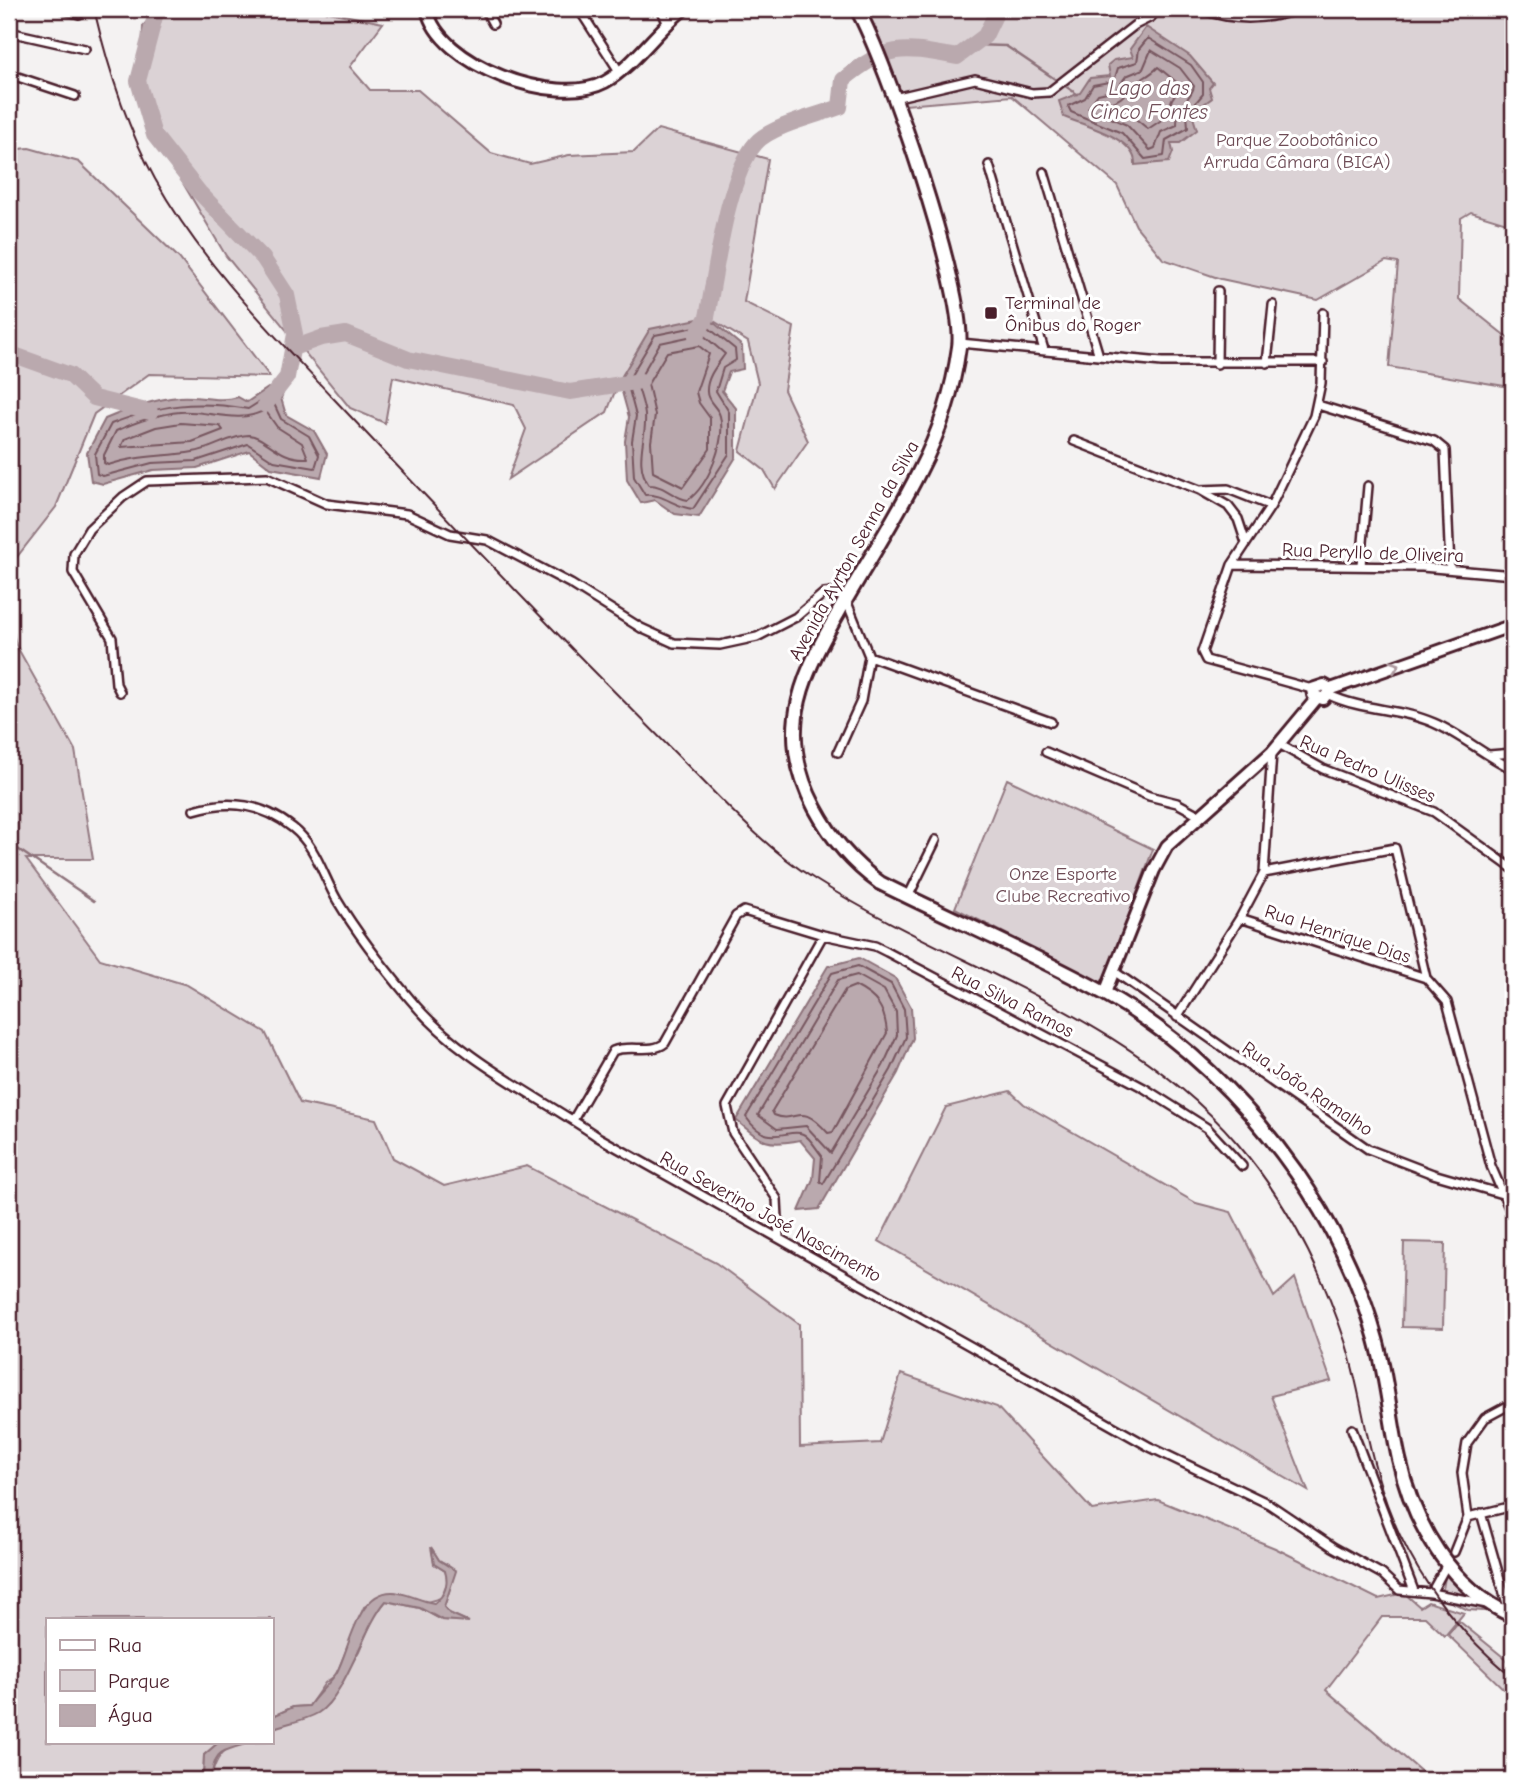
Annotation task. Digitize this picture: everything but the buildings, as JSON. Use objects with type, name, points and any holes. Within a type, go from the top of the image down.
[{"type":"main road","name":"Avenida Ayrton Senna da Silva","points":[[857,9],[887,79],[939,239],[955,305],[960,343],[951,391],[936,438],[846,600],[819,643],[806,673],[796,715],[797,752],[806,792],[825,827],[860,869],[908,897],[1105,993],[1172,1040],[1216,1078],[1258,1124],[1297,1173],[1331,1229],[1357,1283],[1376,1339],[1402,1474],[1422,1522],[1447,1564],[1489,1604],[1512,1615]]},
{"type":"street","points":[[62,9],[79,11]]},
{"type":"street","points":[[427,9],[434,30],[443,41],[467,59],[490,71],[543,87],[564,89],[592,87],[619,71],[667,22],[684,9]]},
{"type":"street","points":[[485,9],[493,24]]},
{"type":"street","points":[[579,9],[619,71]]},
{"type":"street","points":[[661,9],[667,22]]},
{"type":"street","points":[[894,99],[975,79],[1041,94],[1057,87],[1135,24],[1151,17],[1157,9]]},
{"type":"street","points":[[1201,9],[1221,16],[1248,20],[1300,9]]},
{"type":"street","points":[[9,32],[85,48]]},
{"type":"street","points":[[9,74],[75,96]]},
{"type":"street","points":[[989,165],[1044,350]]},
{"type":"street","points":[[1044,172],[1099,356]]},
{"type":"street","points":[[1217,364],[1218,291]]},
{"type":"street","points":[[1267,363],[1273,304]]},
{"type":"street","points":[[1315,693],[1203,657],[1232,565],[1271,506],[1318,405],[1323,362],[1323,313]]},
{"type":"street","points":[[960,343],[1217,364],[1323,362]]},
{"type":"street","points":[[1318,405],[1434,440],[1445,450],[1450,569]]},
{"type":"street","points":[[1074,440],[1200,490],[1228,506],[1238,519],[1246,543]]},
{"type":"street","points":[[120,692],[116,684],[112,638],[78,584],[72,563],[89,529],[139,485],[155,479],[267,477],[327,503],[407,514],[450,534],[487,540],[571,584],[641,628],[674,643],[691,646],[720,645],[757,637],[796,617],[828,592],[846,600],[869,656],[860,701],[838,752]]},
{"type":"street","points":[[1361,565],[1368,486]]},
{"type":"street","points":[[1200,490],[1228,489],[1271,506]]},
{"type":"street","name":"Rua Peryllo de Oliveira","points":[[1232,565],[1361,565],[1513,575]]},
{"type":"street","points":[[1330,692],[1513,625]]},
{"type":"street","points":[[869,656],[1051,722]]},
{"type":"street","points":[[1105,993],[1159,856],[1199,815],[1276,748],[1315,693],[1324,685],[1330,692],[1358,706],[1406,713],[1435,723],[1513,769]]},
{"type":"street","points":[[1177,1017],[1240,918],[1264,873],[1276,748]]},
{"type":"street","name":"Rua Pedro Ulisses","points":[[1276,748],[1434,813],[1513,869]]},
{"type":"street","points":[[1046,752],[1149,796],[1177,803],[1199,815]]},
{"type":"street","points":[[1489,755],[1513,752]]},
{"type":"street","name":"Rua Severino José Nascimento","points":[[194,810],[241,803],[273,815],[294,829],[312,848],[349,919],[412,1002],[480,1063],[573,1120],[1160,1452],[1269,1504],[1333,1548],[1375,1569],[1409,1592]]},
{"type":"street","points":[[908,897],[936,840]]},
{"type":"street","points":[[1264,873],[1395,848],[1426,978],[1447,1002],[1487,1154],[1513,1217]]},
{"type":"street","name":"Rua Silva Ramos","points":[[573,1120],[613,1051],[624,1046],[654,1048],[665,1043],[736,916],[744,911],[822,935],[875,946],[1144,1088],[1207,1128],[1242,1166]]},
{"type":"street","name":"Rua Henrique Dias","points":[[1240,918],[1426,978]]},
{"type":"street","points":[[779,1237],[777,1199],[733,1133],[727,1106],[822,935]]},
{"type":"street","name":"Rua João Ramalho","points":[[1115,972],[1368,1149],[1425,1171],[1502,1194]]},
{"type":"street","points":[[1513,1360],[1513,1393]]},
{"type":"street","points":[[1454,1552],[1468,1517],[1462,1473],[1467,1443],[1485,1418],[1513,1403]]},
{"type":"street","points":[[1352,1429],[1409,1592],[1431,1593],[1489,1604]]},
{"type":"street","points":[[1468,1517],[1513,1506]]},
{"type":"street","points":[[1481,1513],[1512,1615]]},
{"type":"street","points":[[1431,1593],[1447,1564]]},
{"type":"green space","points":[[157,9],[314,9],[383,23],[350,67],[370,90],[418,90],[491,153],[530,164],[569,155],[634,152],[658,129],[768,159],[744,302],[794,327],[784,390],[808,441],[775,489],[764,470],[740,451],[758,383],[748,342],[707,317],[619,381],[607,412],[508,479],[526,429],[514,405],[393,377],[385,423],[350,408],[226,256],[141,112],[143,26]]},
{"type":"green space","name":"Parque Zoobotânico Arruda Câmara (BICA)","points":[[858,9],[1513,9],[1513,225],[1471,212],[1461,218],[1459,299],[1513,342],[1513,396],[1510,387],[1389,367],[1398,263],[1386,261],[1318,300],[1221,279],[1163,259],[1136,226],[1117,185],[1012,96],[893,106]]},
{"type":"green space","points":[[29,148],[79,162],[179,258],[270,377],[149,374],[94,414],[56,507],[9,567],[9,150]]},
{"type":"green space","points":[[9,615],[16,645],[75,750],[93,859],[26,859],[100,959],[187,985],[265,1032],[300,1103],[376,1119],[393,1158],[444,1186],[527,1166],[716,1263],[799,1324],[800,1447],[880,1443],[901,1374],[997,1407],[1092,1510],[1158,1500],[1275,1548],[1378,1599],[1404,1593],[1420,1607],[1428,1602],[1464,1613],[1445,1636],[1425,1617],[1382,1617],[1326,1690],[1431,1780],[211,1780],[218,1758],[230,1747],[239,1744],[273,1744],[273,1728],[328,1704],[359,1651],[375,1614],[386,1601],[420,1608],[442,1620],[467,1621],[449,1613],[444,1607],[451,1585],[448,1565],[439,1560],[432,1549],[434,1564],[445,1571],[448,1580],[441,1598],[427,1602],[393,1592],[364,1607],[336,1675],[325,1683],[309,1706],[293,1707],[273,1716],[273,1618],[46,1618],[46,1744],[217,1744],[204,1755],[203,1780],[9,1780]]},
{"type":"green space","name":"Onze Esporte Clube Recreativo","points":[[1007,779],[1153,849],[1104,984],[955,908]]},
{"type":"green space","points":[[1010,1091],[1024,1104],[1196,1203],[1231,1212],[1274,1297],[1295,1278],[1331,1381],[1271,1396],[1308,1491],[879,1241],[946,1107]]},
{"type":"green space","points":[[1404,1242],[1445,1243],[1443,1328],[1402,1327]]},
{"type":"green space","points":[[1446,1571],[1469,1599],[1485,1611],[1468,1610],[1437,1595],[1443,1589]]},
{"type":"green space","points":[[1459,1621],[1513,1665],[1513,1698],[1448,1635]]},
{"type":"water","name":"Lago das Cinco Fontes","points":[[1146,27],[1190,56],[1213,83],[1209,88],[1212,98],[1196,110],[1193,117],[1197,130],[1180,143],[1171,143],[1173,152],[1169,162],[1135,165],[1128,147],[1108,134],[1064,117],[1059,101],[1080,93],[1090,78],[1110,76],[1108,65],[1114,60],[1133,57],[1130,49]]},
{"type":"water","points":[[707,317],[742,346],[743,369],[729,372],[722,391],[736,408],[736,457],[699,517],[675,514],[655,500],[641,503],[627,480],[625,441],[629,417],[619,381],[650,329]]},
{"type":"water","points":[[268,388],[284,391],[281,398],[286,415],[314,431],[327,454],[321,477],[271,468],[249,451],[197,468],[153,470],[103,484],[91,481],[87,453],[105,419],[169,398],[238,397],[247,402]]},
{"type":"water","points":[[859,958],[895,978],[911,1007],[913,1038],[898,1073],[819,1209],[799,1211],[813,1179],[815,1158],[800,1140],[779,1143],[765,1141],[736,1120],[828,966]]},
{"type":"water","points":[[431,1547],[439,1560],[456,1571],[444,1607],[449,1613],[469,1622],[442,1620],[420,1608],[386,1601],[346,1677],[328,1704],[313,1716],[273,1728],[273,1716],[293,1707],[309,1706],[335,1676],[356,1623],[370,1601],[380,1594],[392,1592],[434,1603],[441,1597],[446,1585],[445,1571],[434,1564]]},
{"type":"water","points":[[217,1744],[244,1744],[218,1756],[211,1780],[203,1780],[204,1755]]},
{"type":"waterway","points":[[157,9],[138,81],[154,135],[199,192],[263,258],[287,295],[295,334],[287,377],[265,405]]},
{"type":"waterway","points":[[696,336],[707,317],[719,251],[737,178],[756,143],[783,126],[840,107],[843,80],[872,59],[909,50],[957,57],[985,36],[998,9]]},
{"type":"waterway","points":[[972,45],[1006,46],[1077,94]]},
{"type":"waterway","points":[[293,348],[321,338],[346,334],[408,359],[570,392],[641,381]]},
{"type":"waterway","points":[[9,353],[70,375],[94,398],[150,412]]},
{"type":"waterway","points":[[9,843],[94,901]]},
{"type":"tram line","points":[[94,9],[105,53],[135,138],[174,210],[215,267],[285,347],[459,531],[724,803],[768,844],[816,880],[870,912],[1037,996],[1144,1060],[1192,1098],[1237,1143],[1286,1212],[1325,1288],[1350,1357],[1372,1457],[1398,1532],[1429,1586],[1447,1611],[1467,1635],[1513,1677]]},
{"type":"place","name":"Terminal de Ônibus do Roger","points":[[991,313]]}]
